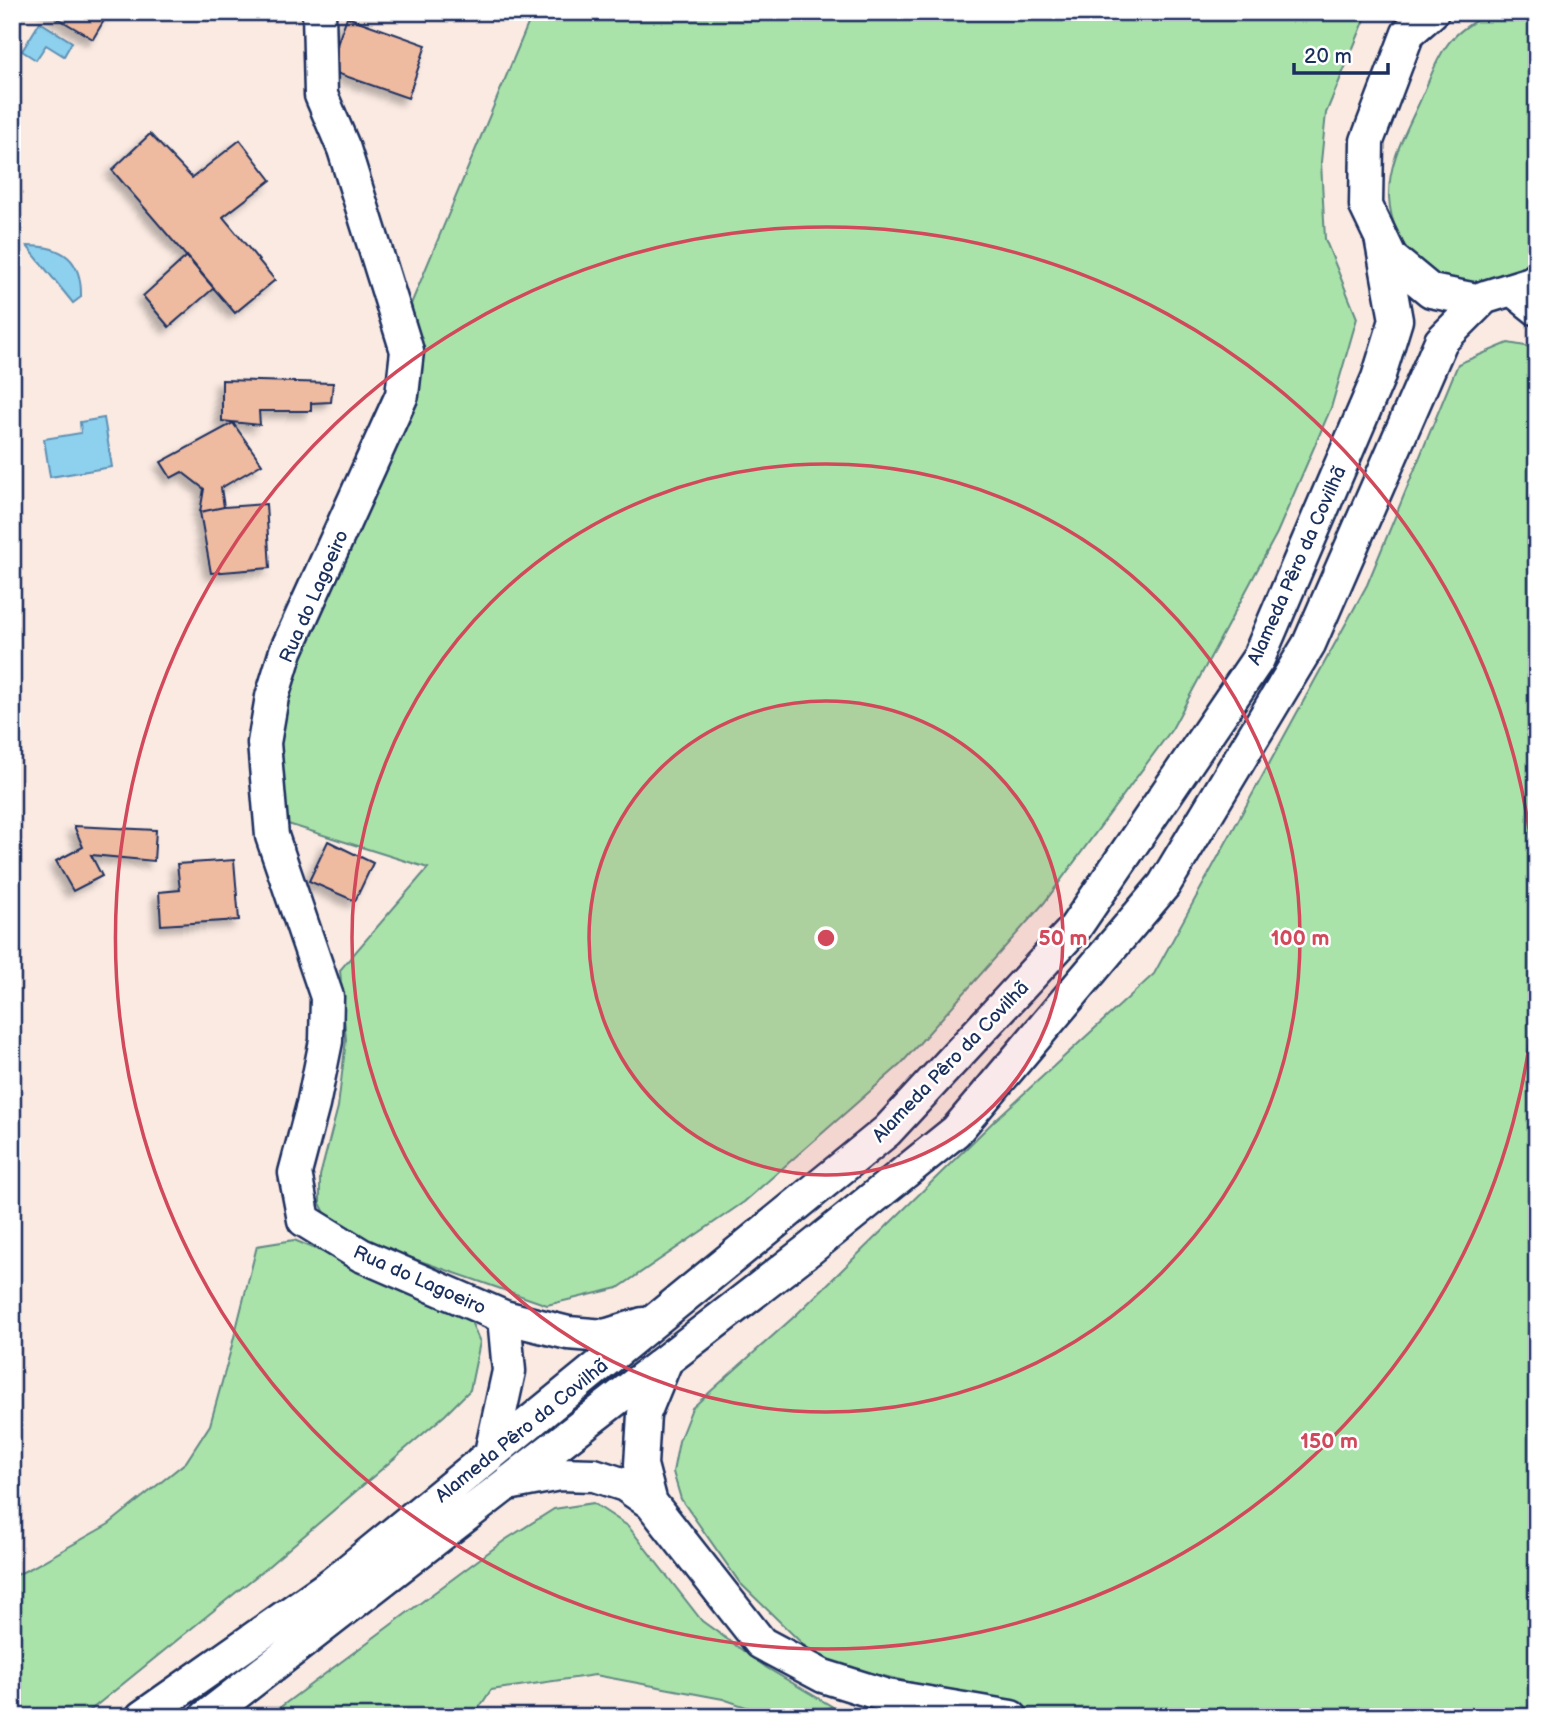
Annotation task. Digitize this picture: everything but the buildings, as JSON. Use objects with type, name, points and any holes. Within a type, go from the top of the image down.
[{"type":"street","name":"Rua do Lagoeiro","points":[[319,12],[321,95],[344,149],[407,351],[402,395],[286,652],[272,697],[264,743],[272,836],[327,996],[326,1041],[295,1173],[304,1220],[361,1255],[504,1317],[568,1333],[604,1336],[654,1321]]},
{"type":"street","points":[[1432,12],[1409,23],[1367,141],[1366,205],[1391,258],[1431,291],[1476,300],[1511,288],[1537,309]]},
{"type":"street","name":"Alameda Pêro da Covilhã","points":[[142,1717],[332,1583],[887,1131],[1075,928],[1258,659],[1378,378],[1396,320],[1381,237]]},
{"type":"street","name":"Alameda Pêro da Covilhã","points":[[206,1717],[666,1362],[956,1131],[1164,885],[1309,645],[1441,341],[1511,288]]},
{"type":"street","name":"Rua do Lagoeiro","points":[[491,1453],[509,1371],[504,1317]]},
{"type":"street","points":[[652,1503],[641,1465],[644,1414],[666,1362]]},
{"type":"street","points":[[508,1484],[559,1474],[594,1475],[625,1485],[652,1503],[761,1643],[823,1676],[887,1696],[1011,1717]]},
{"type":"green space","points":[[533,12],[1368,12],[1326,113],[1321,162],[1325,239],[1357,318],[1331,408],[1277,533],[1172,729],[1044,903],[901,1064],[744,1202],[618,1288],[547,1305],[334,1231],[320,1203],[320,1176],[338,1107],[346,1040],[340,970],[428,868],[288,824],[280,742],[285,700],[296,666],[420,385],[420,343],[411,304]]},
{"type":"green space","points":[[1491,12],[1537,12],[1537,261],[1503,282],[1470,285],[1451,282],[1435,274],[1408,250],[1398,234],[1392,216],[1389,184],[1399,148],[1439,58],[1462,30]]},
{"type":"green space","points":[[1508,343],[1537,348],[1537,1717],[1058,1717],[820,1661],[740,1583],[681,1499],[673,1472],[679,1441],[692,1408],[796,1315],[994,1121],[1154,974],[1367,585],[1458,364]]},
{"type":"green space","points":[[294,1240],[431,1297],[469,1317],[480,1342],[470,1390],[445,1415],[265,1569],[82,1717],[12,1717],[12,1577],[109,1524],[186,1462],[210,1425],[257,1246]]},
{"type":"green space","points":[[593,1503],[628,1526],[702,1621],[767,1668],[833,1707],[775,1717],[723,1699],[595,1675],[491,1690],[473,1717],[267,1717],[505,1540],[554,1509]]},
{"type":"water","points":[[40,22],[72,42],[64,56],[46,45],[36,60],[22,51]]},
{"type":"water","points":[[27,246],[51,249],[68,257],[78,273],[81,297],[73,303]]},
{"type":"water","points":[[104,418],[112,467],[50,477],[44,439],[81,433],[80,422]]}]
